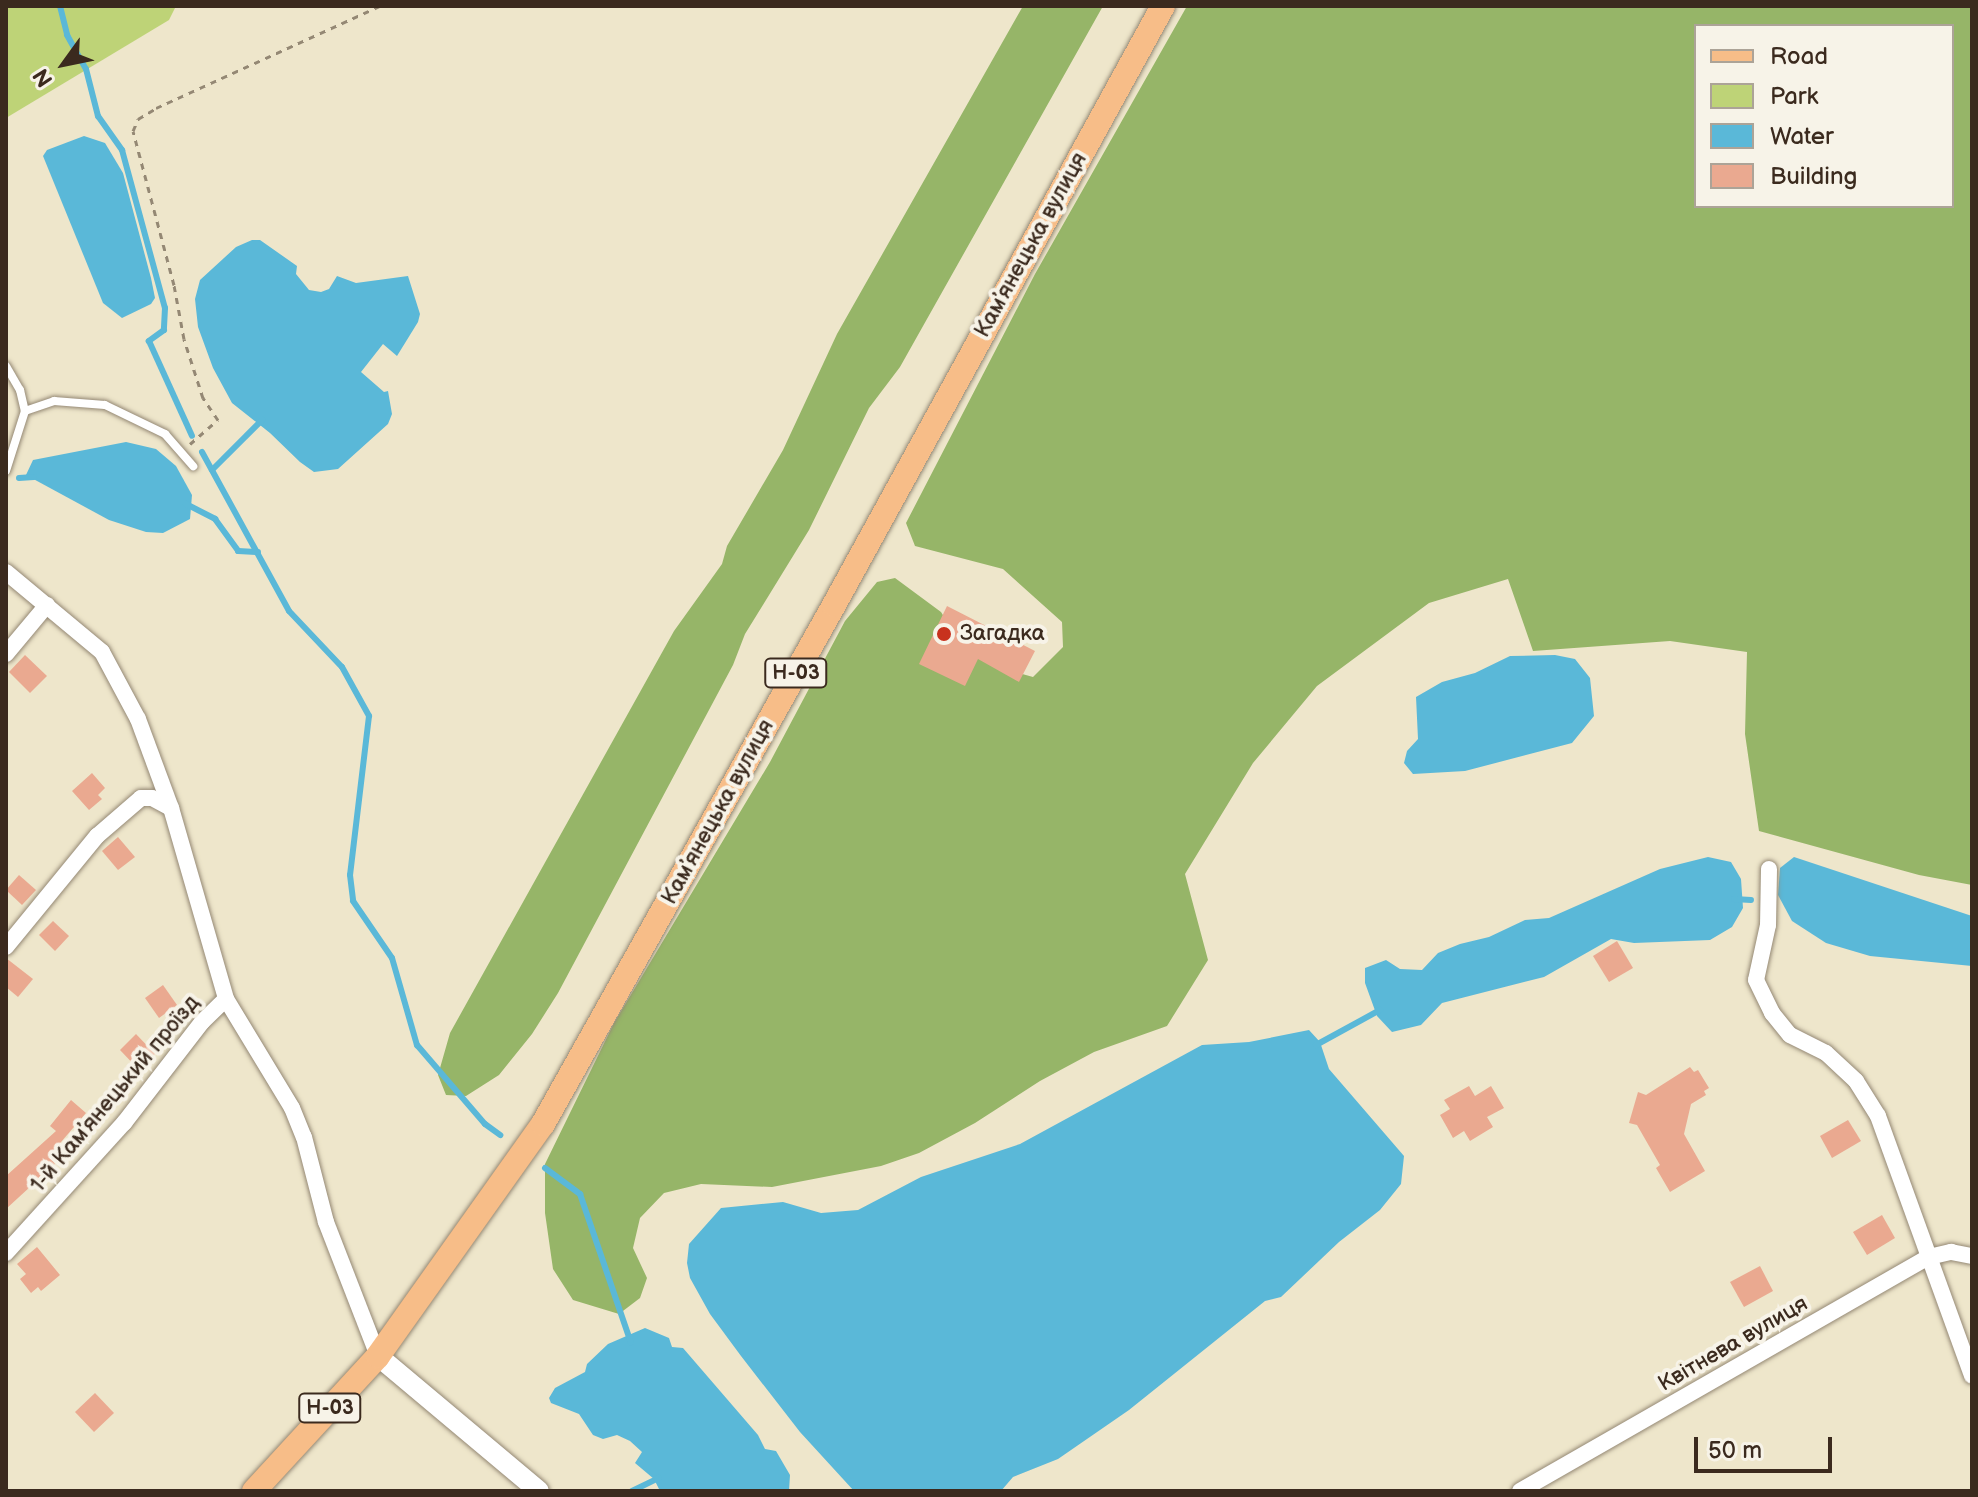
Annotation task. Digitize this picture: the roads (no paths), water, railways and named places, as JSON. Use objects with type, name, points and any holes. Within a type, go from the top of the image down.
[{"type":"main road","name":"Камʼянецька вулиця","points":[[254,1491],[378,1356],[543,1124],[842,591],[1163,6]]},
{"type":"street","points":[[6,572],[102,652],[138,719],[171,808],[226,999],[292,1108],[304,1137],[326,1222],[378,1356],[539,1491]]},
{"type":"street","points":[[6,654],[47,605]]},
{"type":"street","points":[[6,947],[97,836],[141,798],[152,798],[171,808]]},
{"type":"street","points":[[1769,869],[1768,925],[1756,980],[1772,1013],[1790,1035],[1826,1053],[1856,1081],[1878,1116],[1972,1375]]},
{"type":"street","name":"1-й Камʼянецький проїзд","points":[[6,1253],[124,1123],[202,1022],[226,999]]},
{"type":"street","name":"Квітнева вулиця","points":[[1520,1491],[1929,1257],[1951,1252],[1972,1256]]},
{"type":"lane","points":[[6,366],[20,390],[25,411],[6,471]]},
{"type":"lane","points":[[25,411],[54,401],[105,405],[165,434],[193,466]]},
{"type":"water","points":[[84,136],[105,143],[123,173],[151,278],[155,298],[151,304],[122,318],[103,303],[43,156],[47,150]]},
{"type":"water","points":[[260,240],[297,266],[296,274],[309,290],[321,292],[329,289],[337,276],[356,283],[408,276],[420,314],[418,322],[397,356],[383,344],[361,372],[384,392],[388,391],[392,414],[388,424],[338,469],[314,472],[300,462],[232,403],[213,368],[198,327],[195,299],[200,280],[236,247]]},
{"type":"water","points":[[126,442],[156,449],[176,466],[192,495],[190,519],[163,533],[146,532],[109,520],[26,475],[33,460]]},
{"type":"water","points":[[1555,655],[1575,659],[1590,678],[1594,716],[1572,743],[1465,771],[1413,774],[1404,763],[1407,751],[1418,739],[1416,697],[1442,682],[1475,673],[1510,656]]},
{"type":"water","points":[[1708,857],[1731,862],[1741,879],[1743,908],[1732,927],[1710,940],[1634,943],[1611,939],[1544,977],[1442,1003],[1421,1025],[1392,1032],[1377,1016],[1365,983],[1365,968],[1386,960],[1400,969],[1422,970],[1438,953],[1460,944],[1489,937],[1525,920],[1549,918],[1660,869]]},
{"type":"water","points":[[1794,857],[1972,916],[1972,966],[1870,956],[1826,943],[1792,921],[1778,895],[1780,868]]},
{"type":"water","points":[[1309,1030],[1320,1042],[1329,1069],[1404,1156],[1401,1184],[1380,1210],[1339,1242],[1281,1297],[1265,1301],[1129,1410],[1058,1459],[1013,1477],[1001,1491],[854,1491],[800,1432],[741,1356],[710,1314],[690,1278],[687,1263],[689,1244],[721,1208],[783,1202],[821,1213],[858,1210],[921,1177],[1020,1144],[1202,1045],[1249,1042]]},
{"type":"water","points":[[645,1328],[669,1338],[672,1347],[683,1348],[758,1435],[765,1449],[776,1451],[790,1475],[789,1491],[660,1491],[654,1479],[635,1463],[642,1452],[630,1441],[617,1435],[603,1439],[593,1435],[579,1414],[551,1403],[549,1398],[555,1388],[585,1372],[587,1364],[608,1344]]},
{"type":"waterway","points":[[60,6],[67,35],[86,69],[98,116],[122,150],[165,308],[164,330],[149,341],[192,436]]},
{"type":"waterway","points":[[212,470],[262,420]]},
{"type":"waterway","points":[[202,452],[289,611],[342,667],[369,716],[350,875],[353,901],[392,958],[417,1045],[485,1124],[500,1135]]},
{"type":"waterway","points":[[19,478],[34,477]]},
{"type":"waterway","points":[[186,504],[215,519],[238,551],[258,552]]},
{"type":"waterway","points":[[1734,899],[1751,900]]},
{"type":"waterway","points":[[1316,1045],[1380,1010]]},
{"type":"waterway","points":[[545,1168],[580,1194],[631,1343]]},
{"type":"waterway","points":[[632,1491],[659,1478]]},
{"type":"place","name":"Загадка","points":[[944,634]]}]
